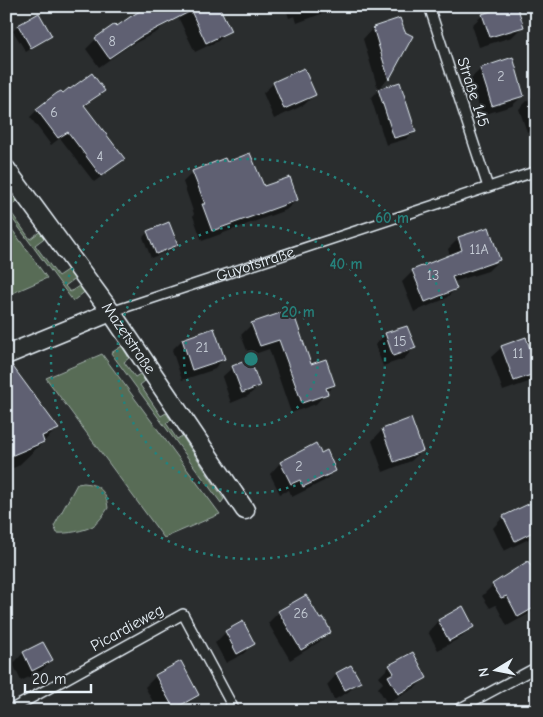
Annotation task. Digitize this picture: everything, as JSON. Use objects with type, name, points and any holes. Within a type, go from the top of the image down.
[{"type":"street","name":"Mazetstraße","points":[[6,169],[111,312],[245,510]]},
{"type":"street","name":"Guyotstraße","points":[[6,355],[111,312]]},
{"type":"lane","name":"Straße 145","points":[[429,6],[488,187]]},
{"type":"lane","name":"Guyotstraße","points":[[111,312],[537,171]]},
{"type":"lane","name":"Picardieweg","points":[[8,711],[183,614],[235,711]]},
{"type":"lane","points":[[455,711],[537,667]]},
{"type":"green space","points":[[15,192],[20,199],[8,208],[30,239],[42,230],[47,236],[35,245],[58,276],[70,268],[77,277],[65,286],[70,292],[82,284],[87,290],[73,301],[6,210],[6,199]]},
{"type":"green space","points":[[6,221],[47,278],[6,296]]},
{"type":"green space","points":[[122,346],[129,358],[124,362],[135,377],[140,374],[145,381],[140,385],[161,416],[166,413],[171,420],[166,423],[177,439],[182,436],[224,499],[221,503],[111,353]]},
{"type":"green space","points":[[102,354],[220,514],[164,538],[46,378]]},
{"type":"green space","points":[[84,483],[102,490],[108,508],[93,526],[75,532],[57,533],[54,526],[77,484]]},
{"type":"building","points":[[148,6],[219,6],[231,31],[206,43],[191,11],[140,37],[109,58],[95,38],[115,24],[117,26]]},
{"type":"building","points":[[506,6],[517,6],[524,27],[490,37],[482,14]]},
{"type":"building","points":[[39,13],[52,36],[31,48],[18,25]]},
{"type":"building","points":[[400,18],[405,32],[413,36],[389,80],[373,27]]},
{"type":"building","points":[[513,57],[524,96],[492,106],[480,68]]},
{"type":"building","points":[[304,68],[316,95],[284,109],[273,82]]},
{"type":"building","points":[[92,73],[105,91],[84,105],[125,159],[101,176],[68,132],[58,138],[36,109],[57,93],[61,91],[63,93],[70,89]]},
{"type":"building","points":[[400,82],[416,132],[394,138],[378,89]]},
{"type":"building","points":[[250,153],[264,186],[290,177],[298,200],[212,231],[202,204],[205,204],[192,171],[225,158],[227,162]]},
{"type":"building","points":[[169,222],[178,245],[156,254],[147,231]]},
{"type":"building","points":[[489,227],[500,260],[452,277],[457,289],[425,302],[412,270],[462,250],[458,237]]},
{"type":"building","points":[[292,309],[311,364],[326,359],[335,385],[326,388],[328,394],[302,403],[279,340],[260,346],[251,323]]},
{"type":"building","points":[[407,326],[416,348],[393,356],[385,333]]},
{"type":"building","points":[[214,328],[225,359],[192,370],[182,339]]},
{"type":"building","points":[[526,337],[537,373],[514,381],[501,346]]},
{"type":"building","points":[[250,359],[260,386],[242,393],[232,366]]},
{"type":"building","points":[[11,364],[59,429],[42,436],[44,442],[6,458],[6,365]]},
{"type":"building","points":[[411,418],[423,451],[394,462],[382,429]]},
{"type":"building","points":[[316,443],[321,453],[327,450],[336,471],[303,487],[300,480],[291,484],[280,462]]},
{"type":"building","points":[[537,500],[537,530],[515,541],[503,516]]},
{"type":"building","points":[[528,561],[537,576],[537,606],[518,617],[507,596],[501,598],[492,584]]},
{"type":"building","points":[[306,595],[320,619],[324,618],[331,632],[301,650],[278,611]]},
{"type":"building","points":[[463,606],[474,627],[449,641],[438,620]]},
{"type":"building","points":[[243,621],[255,644],[237,654],[225,631]]},
{"type":"building","points":[[43,642],[53,660],[32,671],[23,652]]},
{"type":"building","points":[[413,652],[427,678],[398,694],[388,676],[394,673],[389,665]]},
{"type":"building","points":[[181,661],[199,695],[174,709],[155,675]]},
{"type":"building","points":[[351,665],[361,682],[345,690],[336,673]]}]
